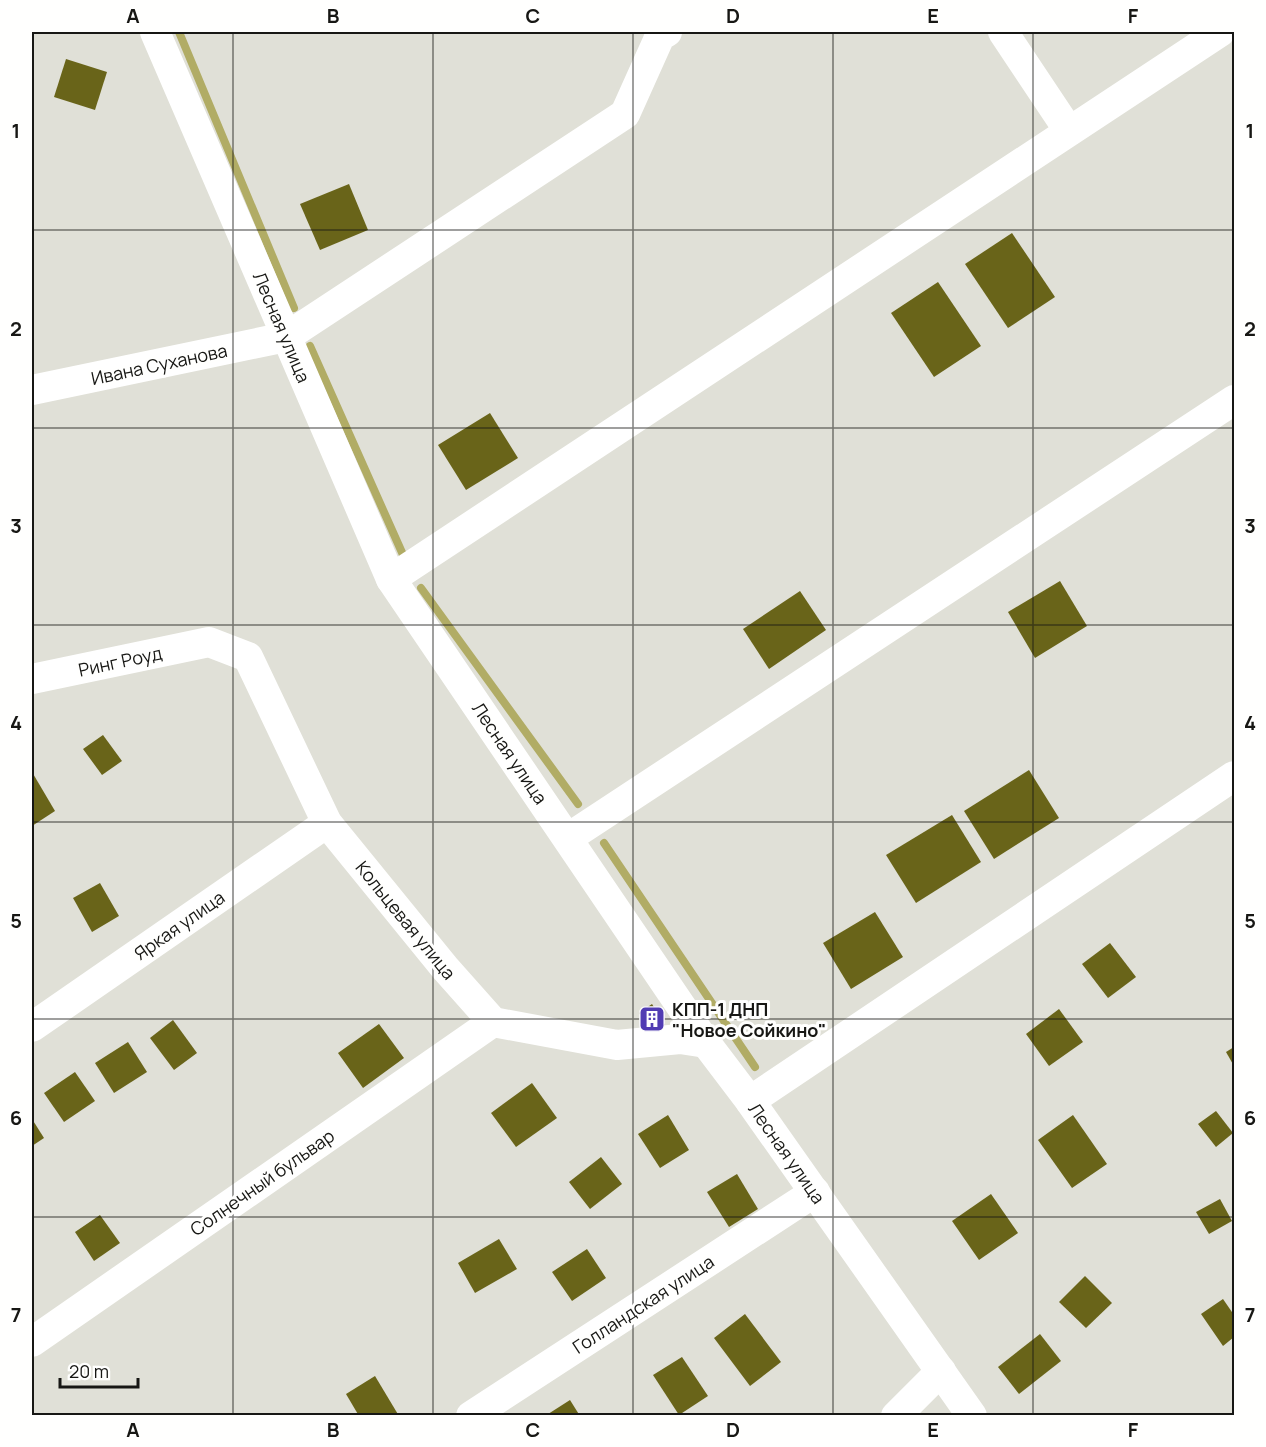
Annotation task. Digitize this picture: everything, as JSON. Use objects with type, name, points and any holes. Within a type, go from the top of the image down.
[{"type":"street","name":"Лесная улица","points":[[155,32],[391,579],[706,1043],[815,1192],[972,1416]]},
{"type":"street","points":[[286,337],[625,114],[660,36],[667,32]]},
{"type":"street","points":[[1003,32],[1070,131]]},
{"type":"street","points":[[391,579],[1220,32]]},
{"type":"street","name":"Ивана Суханова","points":[[32,390],[286,337]]},
{"type":"street","points":[[568,838],[1234,400]]},
{"type":"street","name":"Ринг Роуд","points":[[46,676],[209,642]]},
{"type":"street","name":"Кольцевая улица","points":[[209,642],[248,657],[327,823],[445,968],[493,1022]]},
{"type":"street","points":[[32,693],[46,676]]},
{"type":"street","points":[[750,1101],[1234,776]]},
{"type":"street","name":"Яркая улица","points":[[32,1027],[327,823]]},
{"type":"street","points":[[493,1022],[617,1045],[680,1039],[706,1043]]},
{"type":"street","name":"Солнечный бульвар","points":[[32,1342],[493,1022]]},
{"type":"street","name":"Голландская улица","points":[[471,1416],[815,1192]]},
{"type":"street","points":[[896,1416],[941,1371]]},
{"type":"building","points":[[66,59],[107,72],[95,110],[54,97]]},
{"type":"building","points":[[349,184],[368,230],[320,250],[300,204]]},
{"type":"building","points":[[1012,233],[1055,297],[1008,328],[965,264]]},
{"type":"building","points":[[938,282],[981,346],[934,377],[891,313]]},
{"type":"building","points":[[490,413],[518,458],[466,490],[438,445]]},
{"type":"building","points":[[1060,581],[1087,626],[1035,658],[1008,612]]},
{"type":"building","points":[[800,591],[826,630],[769,669],[743,629]]},
{"type":"building","points":[[103,735],[122,761],[102,775],[83,749]]},
{"type":"building","points":[[1029,770],[1059,818],[994,859],[964,811]]},
{"type":"building","points":[[32,772],[55,811],[32,826]]},
{"type":"building","points":[[952,815],[981,862],[916,903],[886,855]]},
{"type":"building","points":[[100,883],[119,916],[92,932],[73,898]]},
{"type":"building","points":[[875,912],[903,957],[851,989],[823,943]]},
{"type":"building","points":[[1110,943],[1136,977],[1108,998],[1082,964]]},
{"type":"building","name":"КПП-1 ДНП \"Новое Сойкино\"","points":[[652,1004],[665,1025],[652,1033],[639,1013]]},
{"type":"building","points":[[1059,1009],[1083,1042],[1049,1066],[1026,1034]]},
{"type":"building","points":[[173,1020],[197,1053],[174,1070],[150,1038]]},
{"type":"building","points":[[379,1024],[404,1058],[363,1088],[338,1053]]},
{"type":"building","points":[[128,1042],[147,1072],[114,1093],[95,1063]]},
{"type":"building","points":[[1234,1047],[1234,1066],[1226,1052]]},
{"type":"building","points":[[75,1072],[95,1101],[64,1122],[44,1093]]},
{"type":"building","points":[[532,1083],[557,1118],[516,1147],[491,1113]]},
{"type":"building","points":[[1216,1111],[1233,1133],[1216,1147],[1198,1124]]},
{"type":"building","points":[[668,1115],[689,1150],[660,1168],[638,1134]]},
{"type":"building","points":[[1073,1115],[1107,1164],[1072,1188],[1038,1140]]},
{"type":"building","points":[[32,1119],[44,1138],[32,1146]]},
{"type":"building","points":[[601,1157],[622,1184],[590,1209],[569,1182]]},
{"type":"building","points":[[737,1174],[758,1209],[729,1227],[707,1192]]},
{"type":"building","points":[[991,1194],[1018,1233],[979,1260],[952,1221]]},
{"type":"building","points":[[1220,1199],[1232,1221],[1209,1234],[1196,1212]]},
{"type":"building","points":[[100,1215],[120,1243],[94,1261],[75,1232]]},
{"type":"building","points":[[499,1239],[517,1269],[475,1293],[458,1263]]},
{"type":"building","points":[[587,1249],[606,1278],[572,1301],[552,1272]]},
{"type":"building","points":[[1085,1276],[1112,1303],[1086,1328],[1059,1302]]},
{"type":"building","points":[[1223,1299],[1234,1315],[1234,1337],[1223,1346],[1201,1314]]},
{"type":"building","points":[[745,1314],[781,1362],[750,1386],[714,1338]]},
{"type":"building","points":[[1040,1334],[1061,1361],[1019,1394],[998,1367]]},
{"type":"building","points":[[682,1357],[708,1396],[679,1415],[653,1375]]},
{"type":"building","points":[[375,1376],[399,1416],[359,1416],[346,1394]]},
{"type":"building","points":[[570,1400],[580,1416],[545,1416]]},
{"type":"waterway","points":[[179,32],[294,308]]},
{"type":"waterway","points":[[310,346],[404,557]]},
{"type":"waterway","points":[[421,588],[578,804]]},
{"type":"waterway","points":[[604,843],[755,1067]]},
{"type":"place","name":"КПП-1 ДНП \"Новое Сойкино\"","points":[[652,1019]]}]
